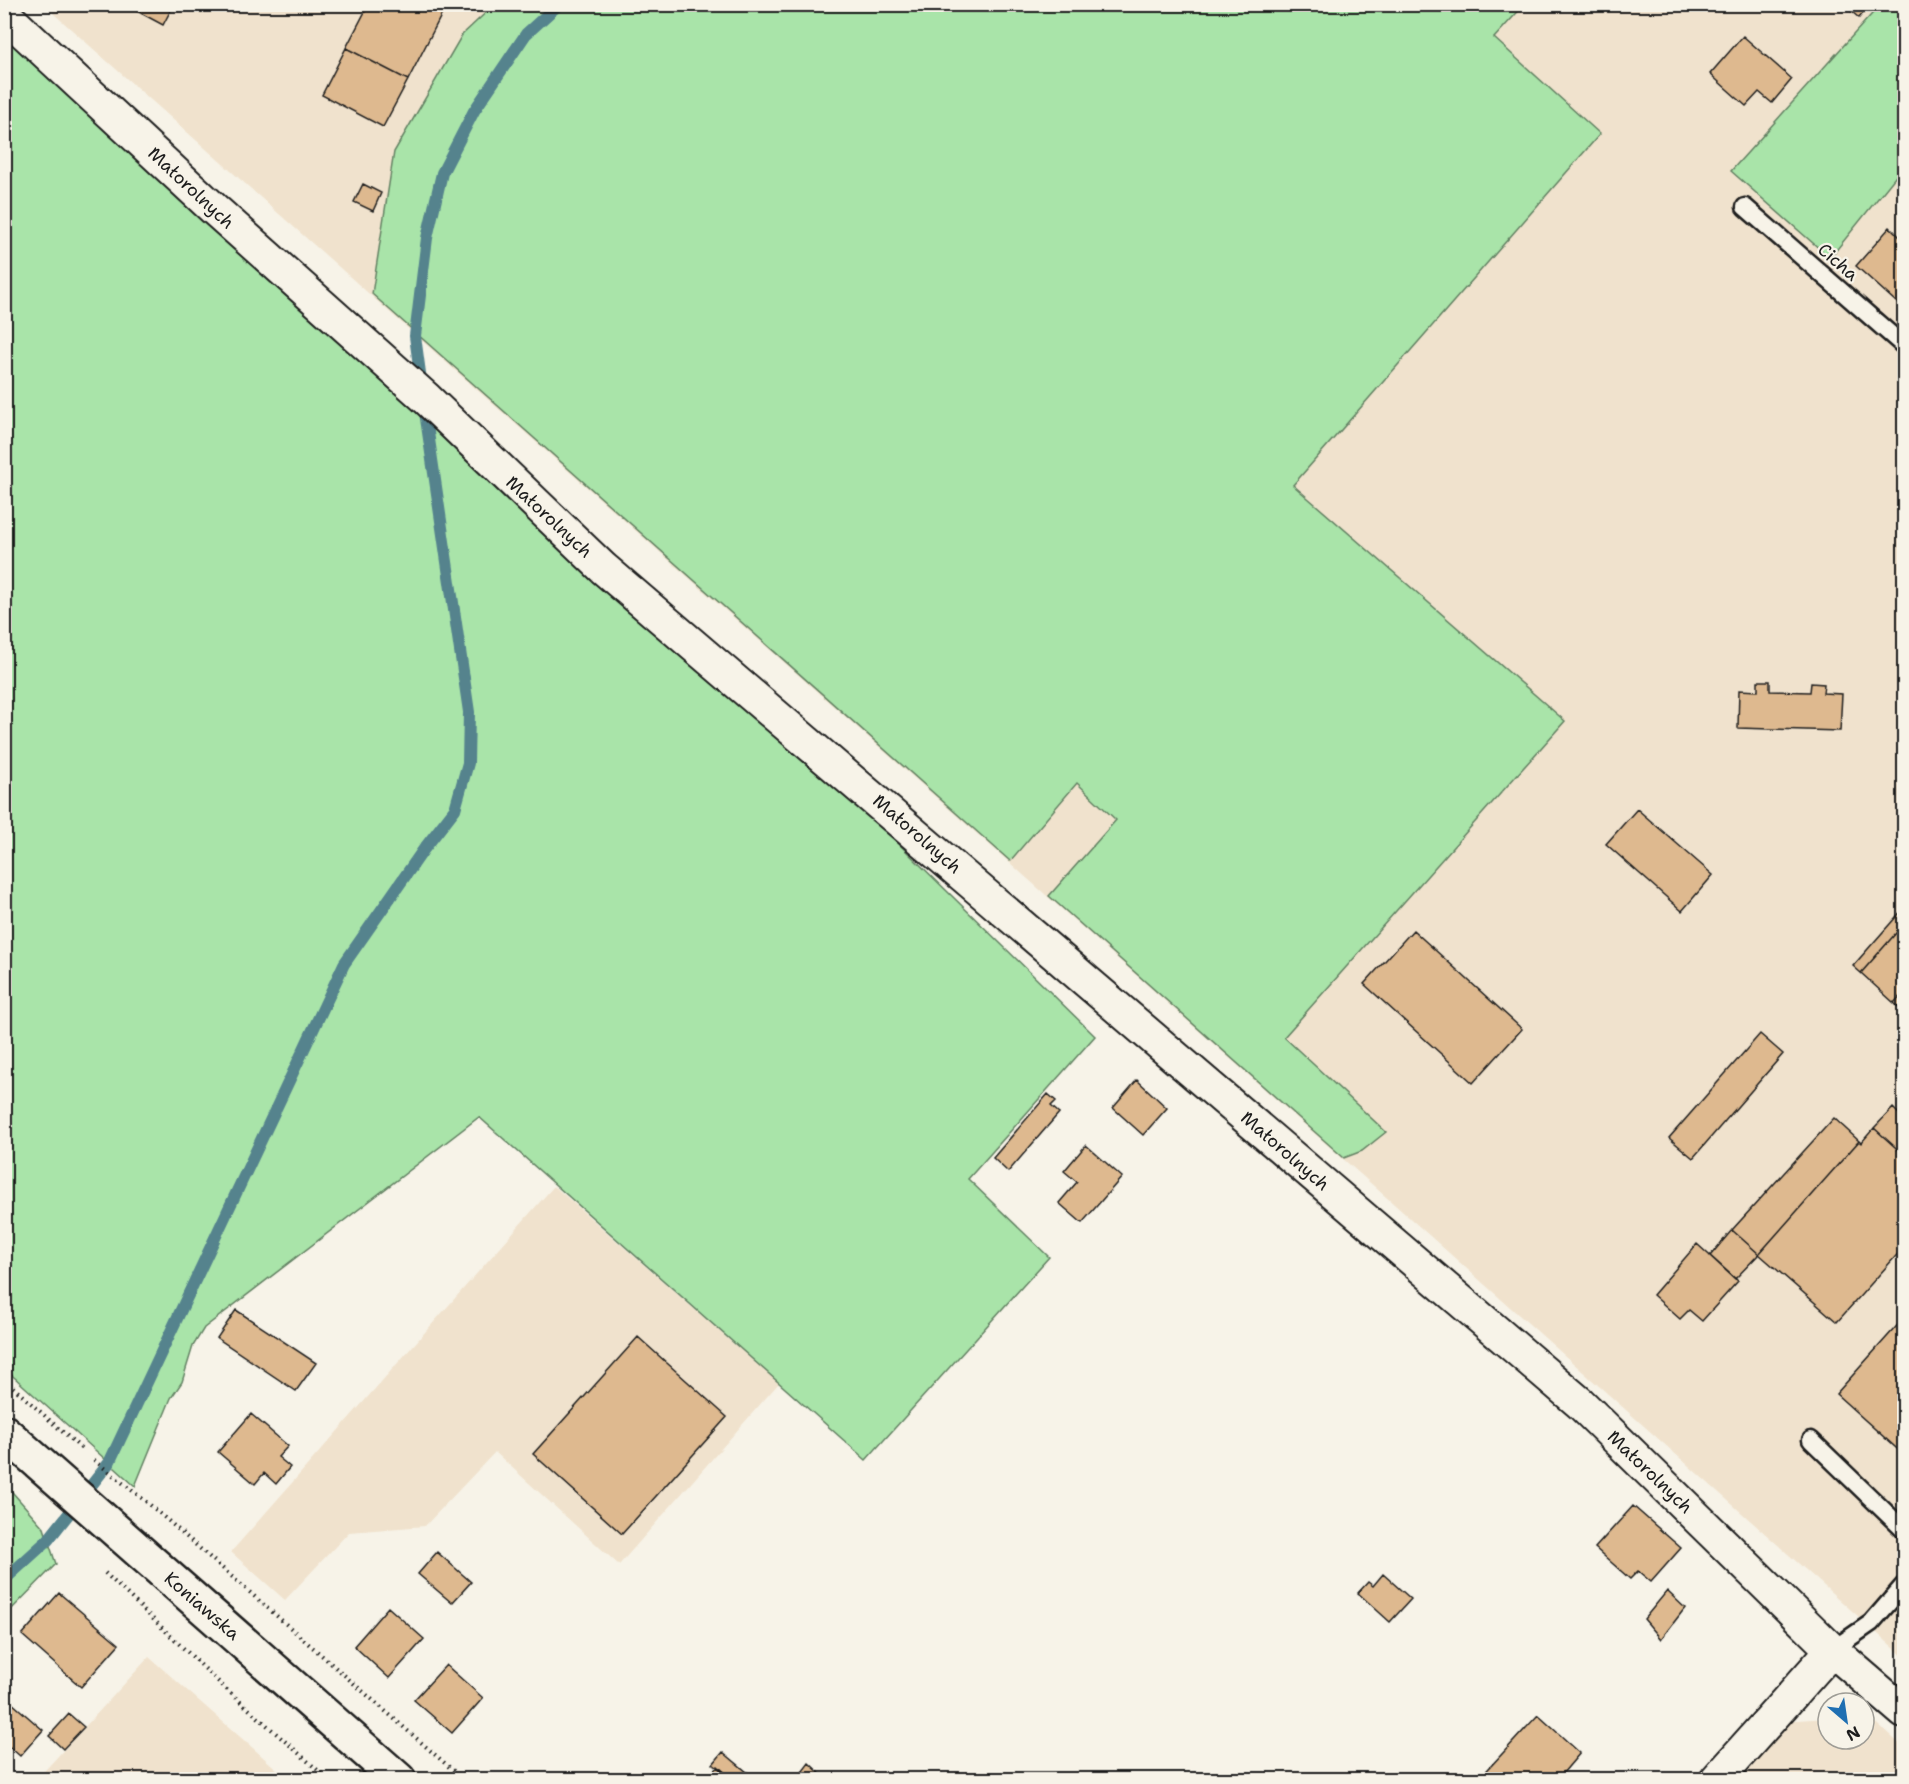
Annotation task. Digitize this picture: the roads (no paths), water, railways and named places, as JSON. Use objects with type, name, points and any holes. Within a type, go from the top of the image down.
[{"type":"main road","name":"Koniawska","points":[[4,1432],[399,1779]]},
{"type":"street","name":"Małorolnych","points":[[4,14],[214,209],[427,399],[603,568],[1580,1403],[1832,1650],[1905,1712]]},
{"type":"street","points":[[1716,1779],[1832,1650]]},
{"type":"lane","name":"Cicha","points":[[1745,207],[1905,346]]},
{"type":"lane","points":[[1810,1440],[1905,1530]]},
{"type":"lane","points":[[1832,1650],[1871,1623],[1905,1585]]},
{"type":"waterway","points":[[422,388],[415,336],[427,238],[442,173],[474,111],[526,34],[559,4]]},
{"type":"waterway","points":[[4,1580],[48,1540],[109,1463],[344,964],[424,849],[455,809],[468,763],[469,712],[424,405]]}]
